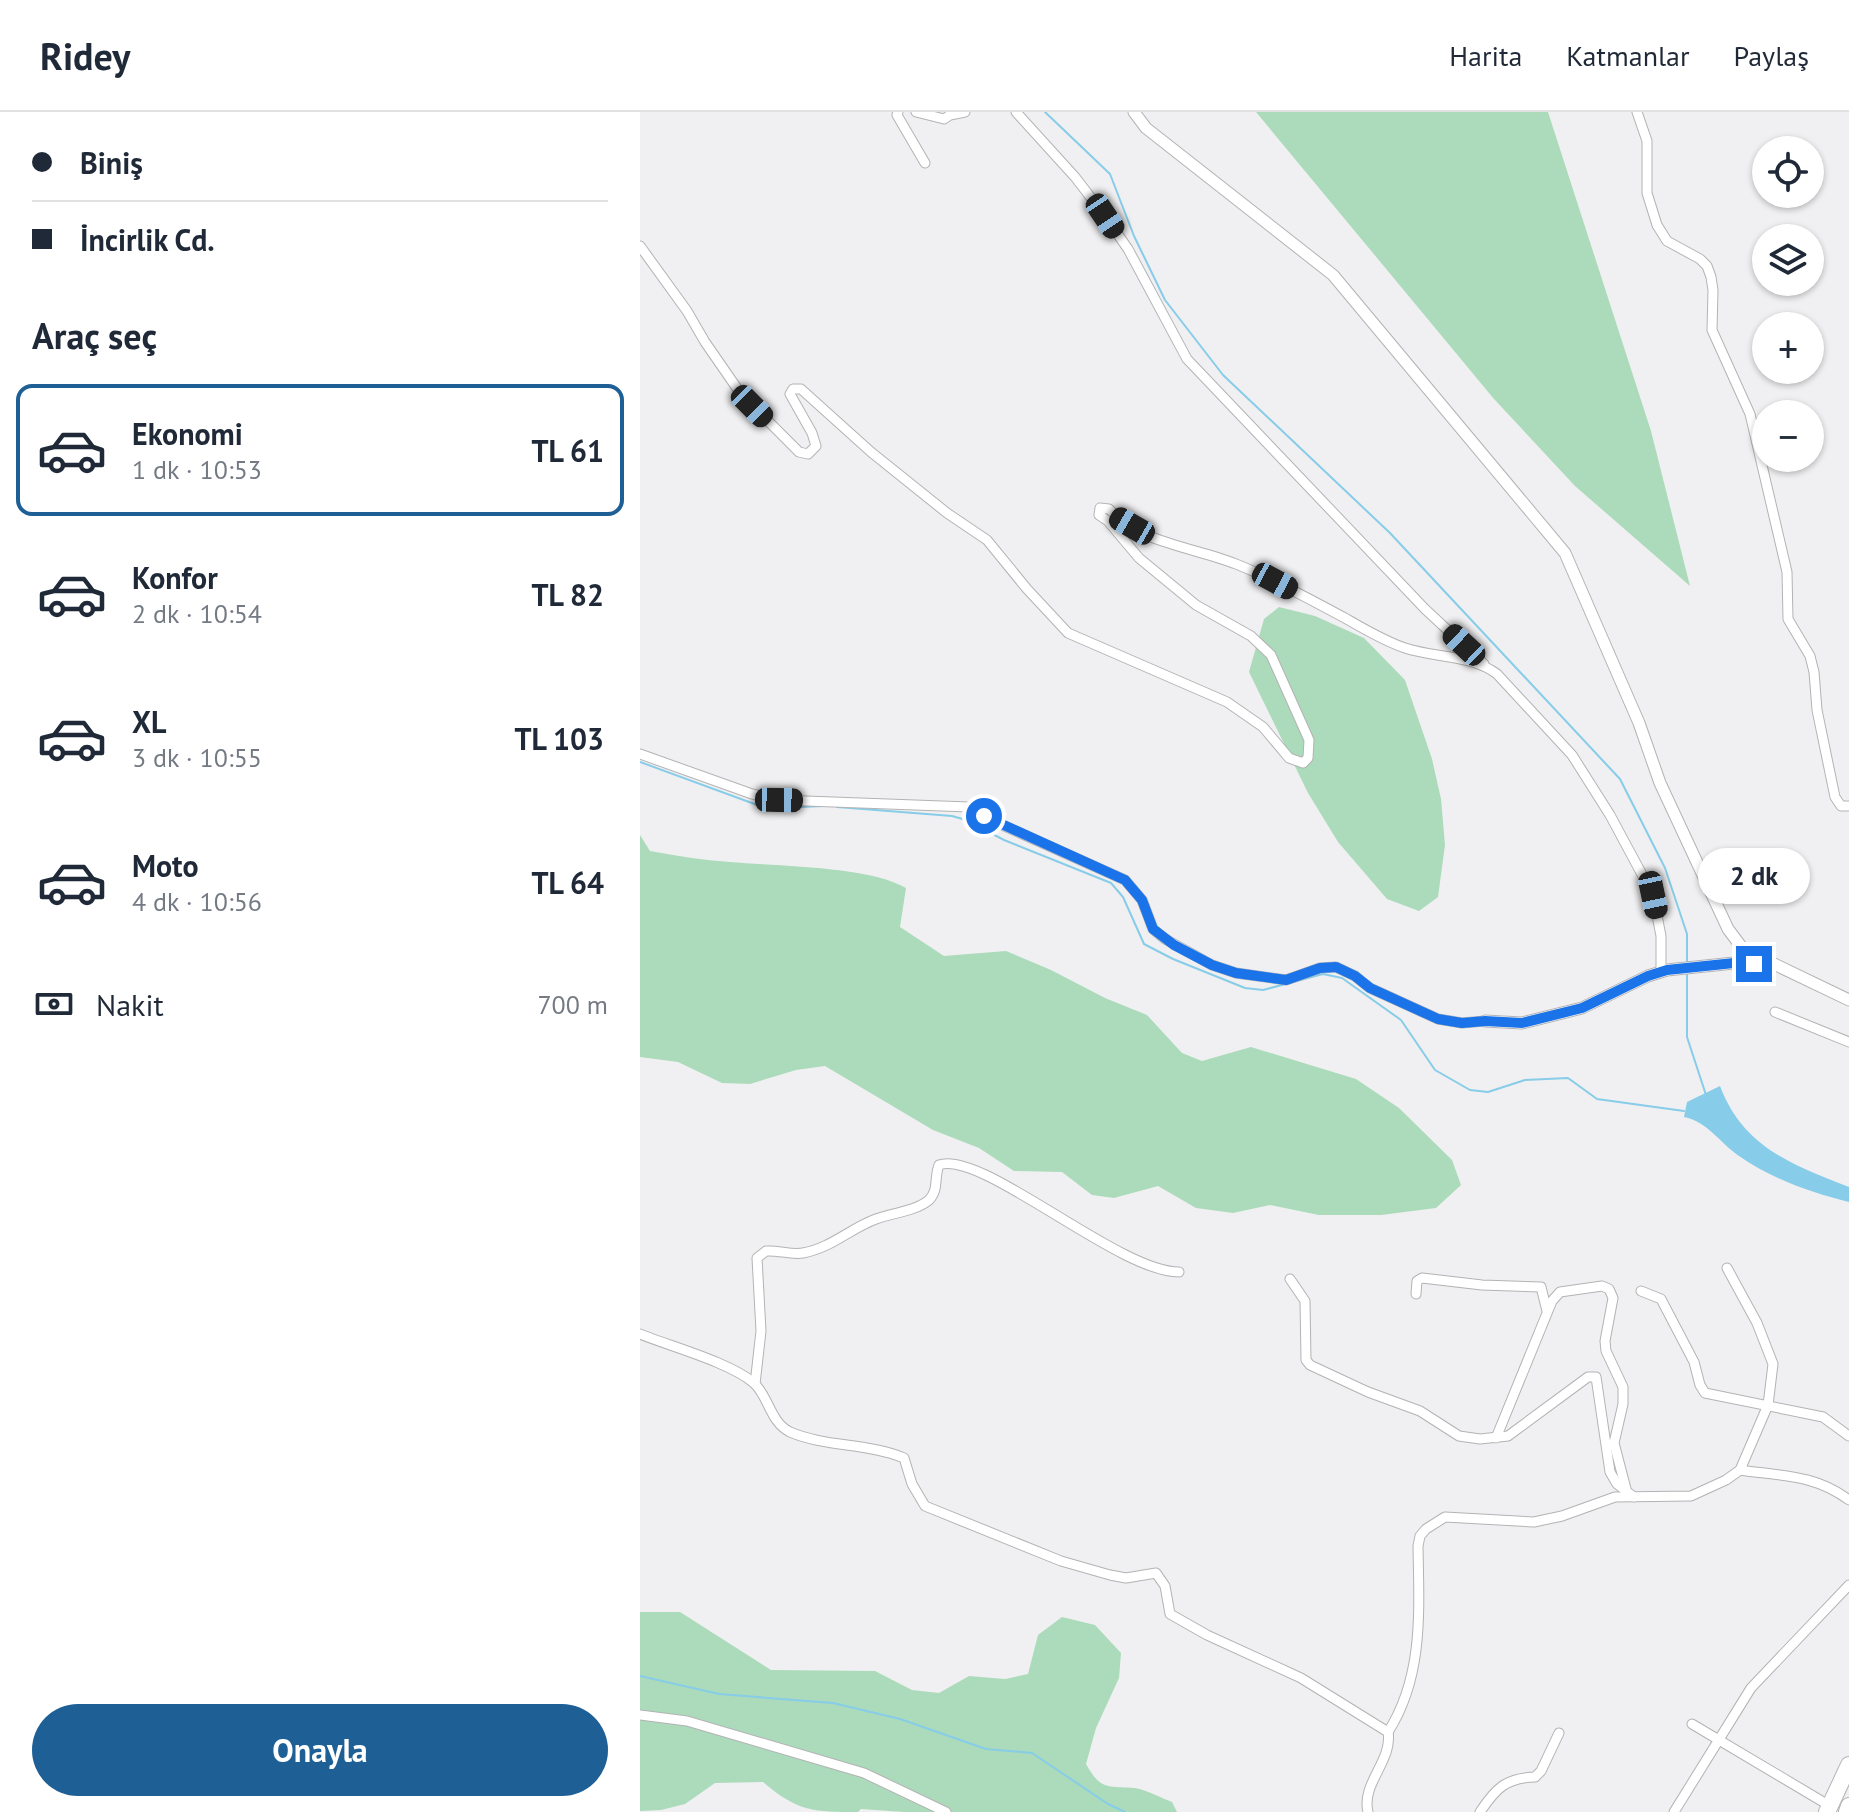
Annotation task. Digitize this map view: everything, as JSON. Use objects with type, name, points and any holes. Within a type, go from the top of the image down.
[{"type":"highway","points":[[1828,1809],[1849,1765]]},
{"type":"highway","points":[[1847,1812],[1849,1806]]},
{"type":"street","points":[[898,112],[925,163]]},
{"type":"street","points":[[916,112],[944,119],[965,112]]},
{"type":"street","points":[[1016,112],[1075,177],[1128,249],[1187,359],[1425,609],[1497,674],[1572,755],[1610,815],[1653,895],[1664,971]]},
{"type":"street","points":[[1637,112],[1647,141],[1647,193],[1657,225],[1667,241],[1700,259],[1711,277],[1712,330],[1750,414],[1787,572],[1788,619],[1810,656],[1817,710],[1835,797],[1841,806],[1849,806]]},
{"type":"street","points":[[1138,115],[1333,275],[1565,553],[1639,723],[1660,783],[1728,929],[1743,949],[1849,1000]]},
{"type":"street","points":[[640,246],[741,394],[799,452],[808,454],[816,446],[790,394],[793,389],[801,389],[871,452],[947,513],[987,540],[1068,633],[1227,702],[1263,727],[1289,758],[1298,763],[1308,758],[1309,740],[1271,655],[1251,636],[1196,605],[1139,558],[1108,521],[1099,515],[1100,508],[1109,509],[1146,535],[1234,563],[1275,581],[1385,640],[1432,655],[1484,664]]},
{"type":"street","points":[[640,754],[752,794],[779,800],[969,807],[1125,880],[1142,900],[1153,929],[1174,945],[1212,965],[1236,973],[1286,980],[1320,968],[1336,967],[1370,988],[1438,1019],[1462,1023],[1522,1023],[1582,1008],[1664,971],[1707,965],[1774,964]]},
{"type":"street","points":[[1775,1012],[1849,1042]]},
{"type":"street","points":[[755,1384],[761,1331],[757,1258],[766,1251],[805,1253],[832,1244],[873,1220],[923,1204],[936,1190],[936,1171],[944,1163],[962,1165],[996,1181],[1133,1259],[1159,1271],[1179,1272]]},
{"type":"street","points":[[1368,1812],[1367,1796],[1388,1749],[1388,1732],[1402,1709],[1415,1659],[1419,1627],[1418,1546],[1420,1536],[1426,1529],[1445,1517],[1534,1522],[1562,1516],[1615,1497],[1691,1496],[1740,1470],[1768,1405],[1773,1364],[1757,1323],[1727,1268]]},
{"type":"street","points":[[1416,1294],[1417,1281],[1422,1278],[1482,1285],[1534,1286],[1543,1290],[1547,1311]]},
{"type":"street","points":[[1290,1279],[1305,1301],[1306,1360],[1314,1369],[1420,1411],[1459,1436],[1508,1436],[1588,1377],[1596,1377],[1610,1472],[1613,1479],[1634,1497]]},
{"type":"street","points":[[1496,1438],[1547,1311],[1560,1292],[1602,1286],[1609,1289],[1613,1298],[1605,1341],[1606,1351],[1623,1387],[1623,1404],[1614,1443],[1616,1461],[1626,1489]]},
{"type":"street","points":[[1641,1291],[1661,1299],[1694,1362],[1705,1393],[1823,1417],[1849,1436]]},
{"type":"street","points":[[640,1334],[735,1371],[755,1384],[776,1421],[787,1431],[886,1451],[904,1458],[912,1484],[925,1506],[1061,1561],[1097,1572],[1126,1578],[1156,1573],[1165,1586],[1170,1614],[1207,1635],[1301,1678],[1388,1732]]},
{"type":"street","points":[[1740,1470],[1807,1478],[1837,1491],[1849,1500]]},
{"type":"street","points":[[1674,1812],[1751,1688],[1849,1585]]},
{"type":"street","points":[[640,1715],[687,1721],[864,1773],[946,1812]]},
{"type":"street","points":[[1692,1724],[1828,1809]]},
{"type":"street","points":[[1480,1812],[1509,1781],[1517,1777],[1535,1777],[1559,1733]]},
{"type":"green space","points":[[1256,112],[1548,112],[1651,431],[1690,586],[1575,486],[1494,399]]},
{"type":"green space","points":[[1279,607],[1315,616],[1364,638],[1405,680],[1432,759],[1441,799],[1445,845],[1438,897],[1419,911],[1387,899],[1338,842],[1308,793],[1249,672],[1264,619]]},
{"type":"green space","points":[[640,835],[650,851],[710,860],[846,871],[890,881],[906,888],[900,927],[944,956],[1006,951],[1147,1015],[1182,1053],[1202,1061],[1251,1047],[1356,1079],[1399,1108],[1452,1160],[1461,1185],[1436,1208],[1381,1215],[1319,1215],[1270,1205],[1233,1213],[1196,1208],[1158,1186],[1114,1198],[1092,1195],[1062,1172],[1014,1171],[979,1148],[933,1130],[825,1066],[796,1070],[750,1084],[722,1083],[678,1062],[640,1057]]},
{"type":"green space","points":[[640,1612],[680,1612],[771,1670],[875,1671],[912,1690],[939,1693],[969,1676],[1005,1679],[1028,1674],[1038,1635],[1062,1617],[1095,1625],[1121,1653],[1119,1678],[1096,1728],[1086,1764],[1101,1783],[1149,1792],[1172,1802],[1177,1812],[904,1812],[861,1809],[858,1812],[830,1812],[797,1805],[763,1782],[715,1783],[685,1804],[640,1811]]},
{"type":"water","points":[[1720,1086],[1730,1107],[1756,1139],[1808,1171],[1849,1187],[1849,1202],[1806,1189],[1764,1171],[1739,1156],[1700,1123],[1684,1117],[1687,1102]]},
{"type":"waterway","points":[[1045,112],[1110,174],[1134,236],[1165,300],[1223,375],[1390,533],[1620,779],[1665,868],[1687,934],[1687,962]]},
{"type":"waterway","points":[[640,762],[760,806],[823,806]]},
{"type":"waterway","points":[[837,807],[952,816],[1111,883],[1123,897],[1144,944],[1245,988],[1263,990],[1323,974],[1342,978],[1401,1020],[1435,1070],[1470,1090],[1488,1092],[1525,1080],[1568,1078],[1597,1099],[1684,1111]]},
{"type":"waterway","points":[[1687,973],[1687,1037],[1706,1095]]},
{"type":"waterway","points":[[640,1676],[719,1694],[833,1703],[900,1719],[986,1749],[1032,1753],[1125,1812]]},
{"type":"route","points":[[984,816],[1125,880],[1142,900],[1153,929],[1174,945],[1212,965],[1263,979],[1286,980],[1320,968],[1336,967],[1370,988],[1438,1019],[1462,1023],[1522,1023],[1582,1008],[1667,970],[1754,964]]}]
